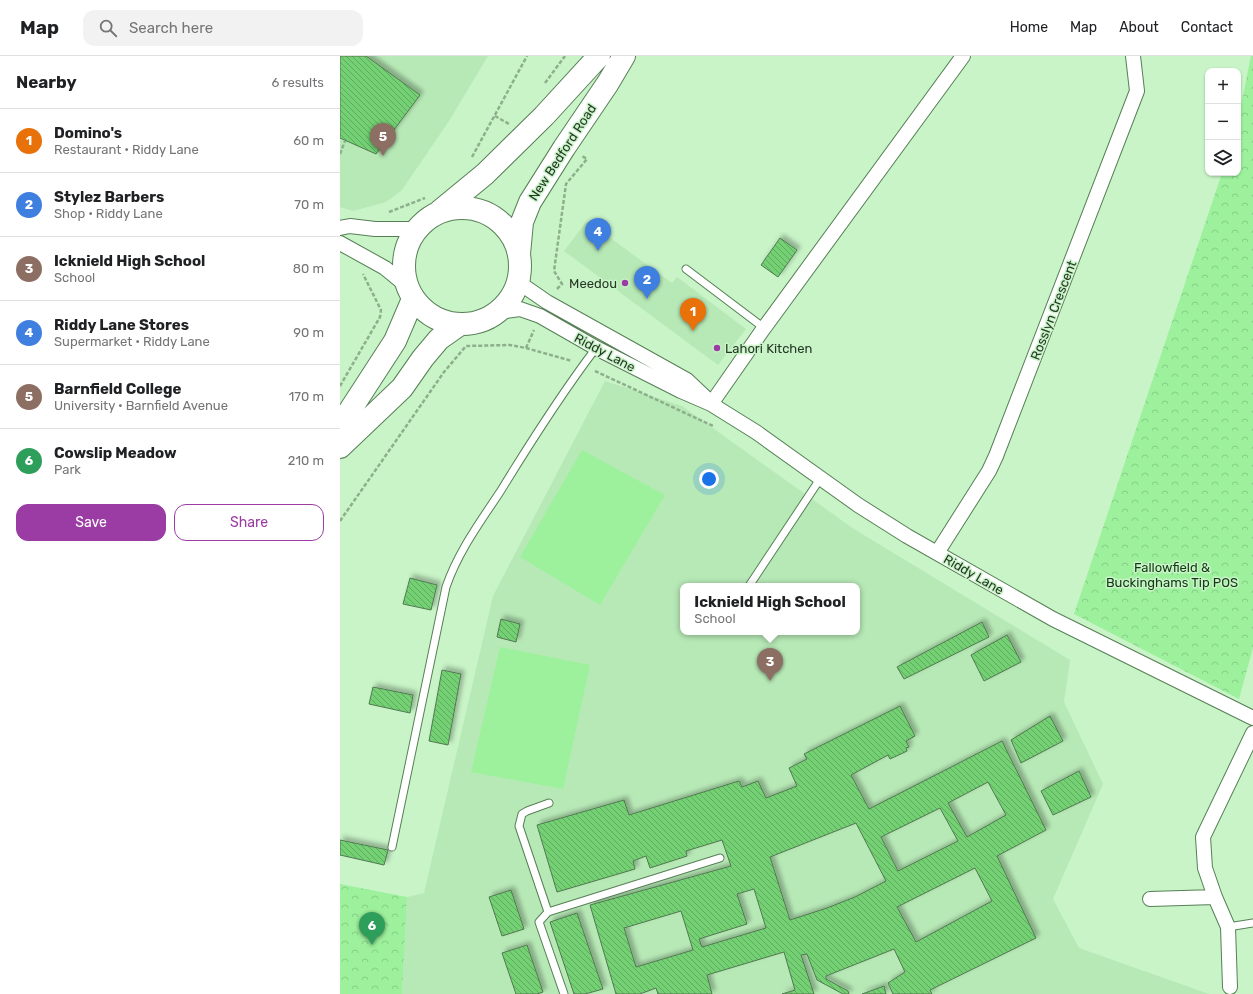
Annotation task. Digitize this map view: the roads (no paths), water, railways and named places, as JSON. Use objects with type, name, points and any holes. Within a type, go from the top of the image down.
[{"type":"highway","points":[[432,205],[474,209],[490,215],[504,225],[514,239],[519,255],[520,268],[518,282],[511,298],[498,312],[486,319],[473,324],[459,325],[441,321],[426,312],[410,293],[403,270],[405,252],[416,229],[423,222],[432,205],[491,169],[544,116],[599,56]]},
{"type":"highway","name":"New Bedford Road","points":[[519,255],[522,222],[530,202],[624,56]]},
{"type":"highway","points":[[340,437],[347,415],[395,341],[410,293]]},
{"type":"highway","points":[[340,447],[402,388],[423,358],[440,339],[459,325]]},
{"type":"street","points":[[711,404],[764,328],[963,56]]},
{"type":"street","name":"Rosslyn Crescent","points":[[937,553],[989,471],[996,456],[1137,91],[1133,56]]},
{"type":"street","points":[[340,228],[350,226],[375,229],[416,229]]},
{"type":"street","points":[[340,243],[385,268],[410,293]]},
{"type":"street","name":"Riddy Lane","points":[[518,282],[547,302],[687,380],[711,404]]},
{"type":"street","name":"Riddy Lane","points":[[498,312],[520,309],[540,316],[596,348],[681,391],[711,404],[756,432],[864,509],[937,553],[1053,619],[1253,718]]},
{"type":"street","points":[[1230,987],[1228,927],[1215,897],[1205,868],[1203,837],[1253,733]]},
{"type":"street","points":[[1150,899],[1215,897]]},
{"type":"lane","points":[[686,269],[764,328]]},
{"type":"lane","points":[[392,847],[446,586],[468,542],[528,447],[596,348]]},
{"type":"lane","points":[[751,583],[820,479]]},
{"type":"lane","points":[[548,912],[518,826],[522,814],[549,803]]},
{"type":"lane","points":[[564,994],[539,922],[548,912],[720,858]]},
{"type":"lane","points":[[1228,927],[1253,923]]},
{"type":"place","name":"Barnfield College","points":[[383,156]]},
{"type":"place","name":"Riddy Lane Stores","points":[[598,251]]},
{"type":"place","name":"Meedou","points":[[625,283]]},
{"type":"place","name":"Stylez Barbers","points":[[647,299]]},
{"type":"place","name":"Domino's","points":[[693,331]]},
{"type":"place","name":"Lahori Kitchen","points":[[717,348]]},
{"type":"place","name":"Icknield High School","points":[[770,681]]},
{"type":"place","name":"Cowslip Meadow","points":[[372,945]]},
{"type":"park label","name":"Fallowfield & Buckinghams Tip POS","points":[[1172,574]]}]
